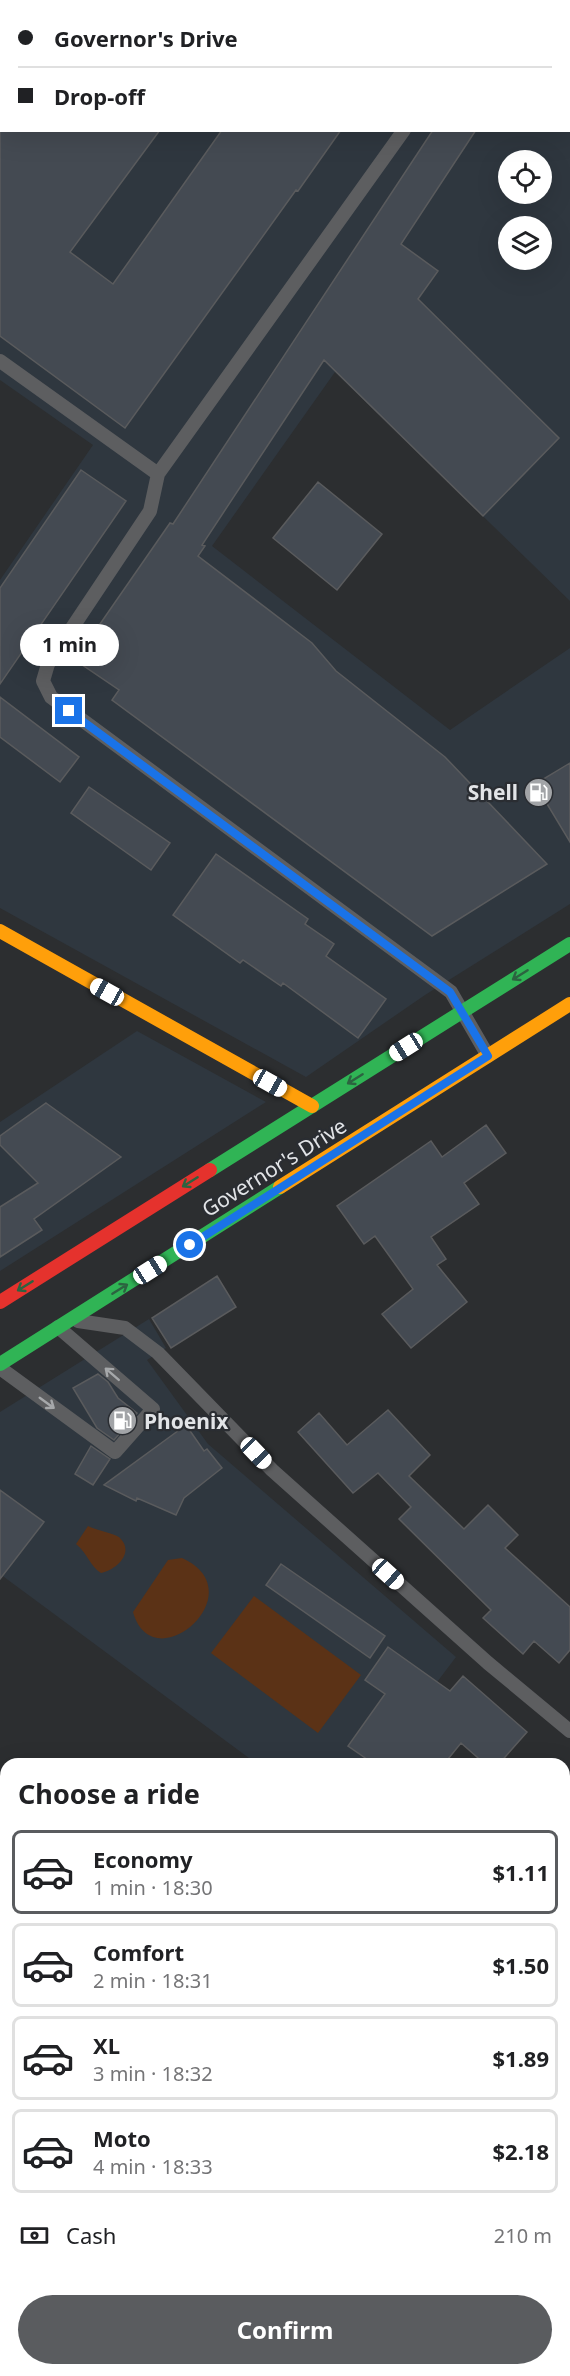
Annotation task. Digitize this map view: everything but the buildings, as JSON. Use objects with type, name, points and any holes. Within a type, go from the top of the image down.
[{"type":"main road","points":[[0,931],[312,1106]]},
{"type":"main road","name":"Governor's Drive","points":[[0,1302],[570,944]]},
{"type":"main road","name":"Governor's Drive","points":[[0,1366],[570,1004]]},
{"type":"lane","points":[[403,132],[158,474],[150,511],[48,664],[43,681],[51,697],[450,992],[488,1056]]},
{"type":"lane","points":[[0,361],[158,474]]},
{"type":"lane","points":[[0,1366],[115,1452],[153,1409],[64,1324]]},
{"type":"lane","points":[[64,1324],[125,1328],[158,1353],[272,1470],[488,1663],[570,1731]]},
{"type":"shaded area","points":[[0,132],[570,132],[570,601],[335,372],[212,546],[450,730],[570,648],[570,904],[425,995],[306,1077],[0,908],[0,580],[93,445],[0,380]]},
{"type":"shaded area","points":[[137,1031],[266,1102],[0,1271],[0,1122]]},
{"type":"shaded area","points":[[149,1319],[166,1348],[147,1360],[208,1444],[456,1657],[380,1758],[249,1758],[0,1574],[0,1412]]},
{"type":"shaded area","points":[[88,1526],[120,1538],[124,1544],[125,1555],[118,1565],[101,1573],[76,1544]]},
{"type":"shaded area","points":[[182,1558],[202,1573],[209,1591],[205,1609],[193,1624],[177,1635],[160,1638],[144,1631],[133,1612],[168,1560]]},
{"type":"shaded area","points":[[254,1596],[361,1675],[318,1733],[211,1653]]},
{"type":"traffic: fast","points":[[210,1170],[570,944]]},
{"type":"traffic: fast","points":[[0,1364],[280,1187]]},
{"type":"traffic: slow","points":[[0,931],[312,1106]]},
{"type":"traffic: slow","points":[[280,1187],[570,1004]]},
{"type":"traffic: jam","points":[[0,1302],[210,1170]]},
{"type":"place","name":"Shell","points":[[539,792]]},
{"type":"place","name":"Phoenix","points":[[123,1421]]},
{"type":"route","points":[[69,711],[450,992],[488,1056],[190,1245]]}]
